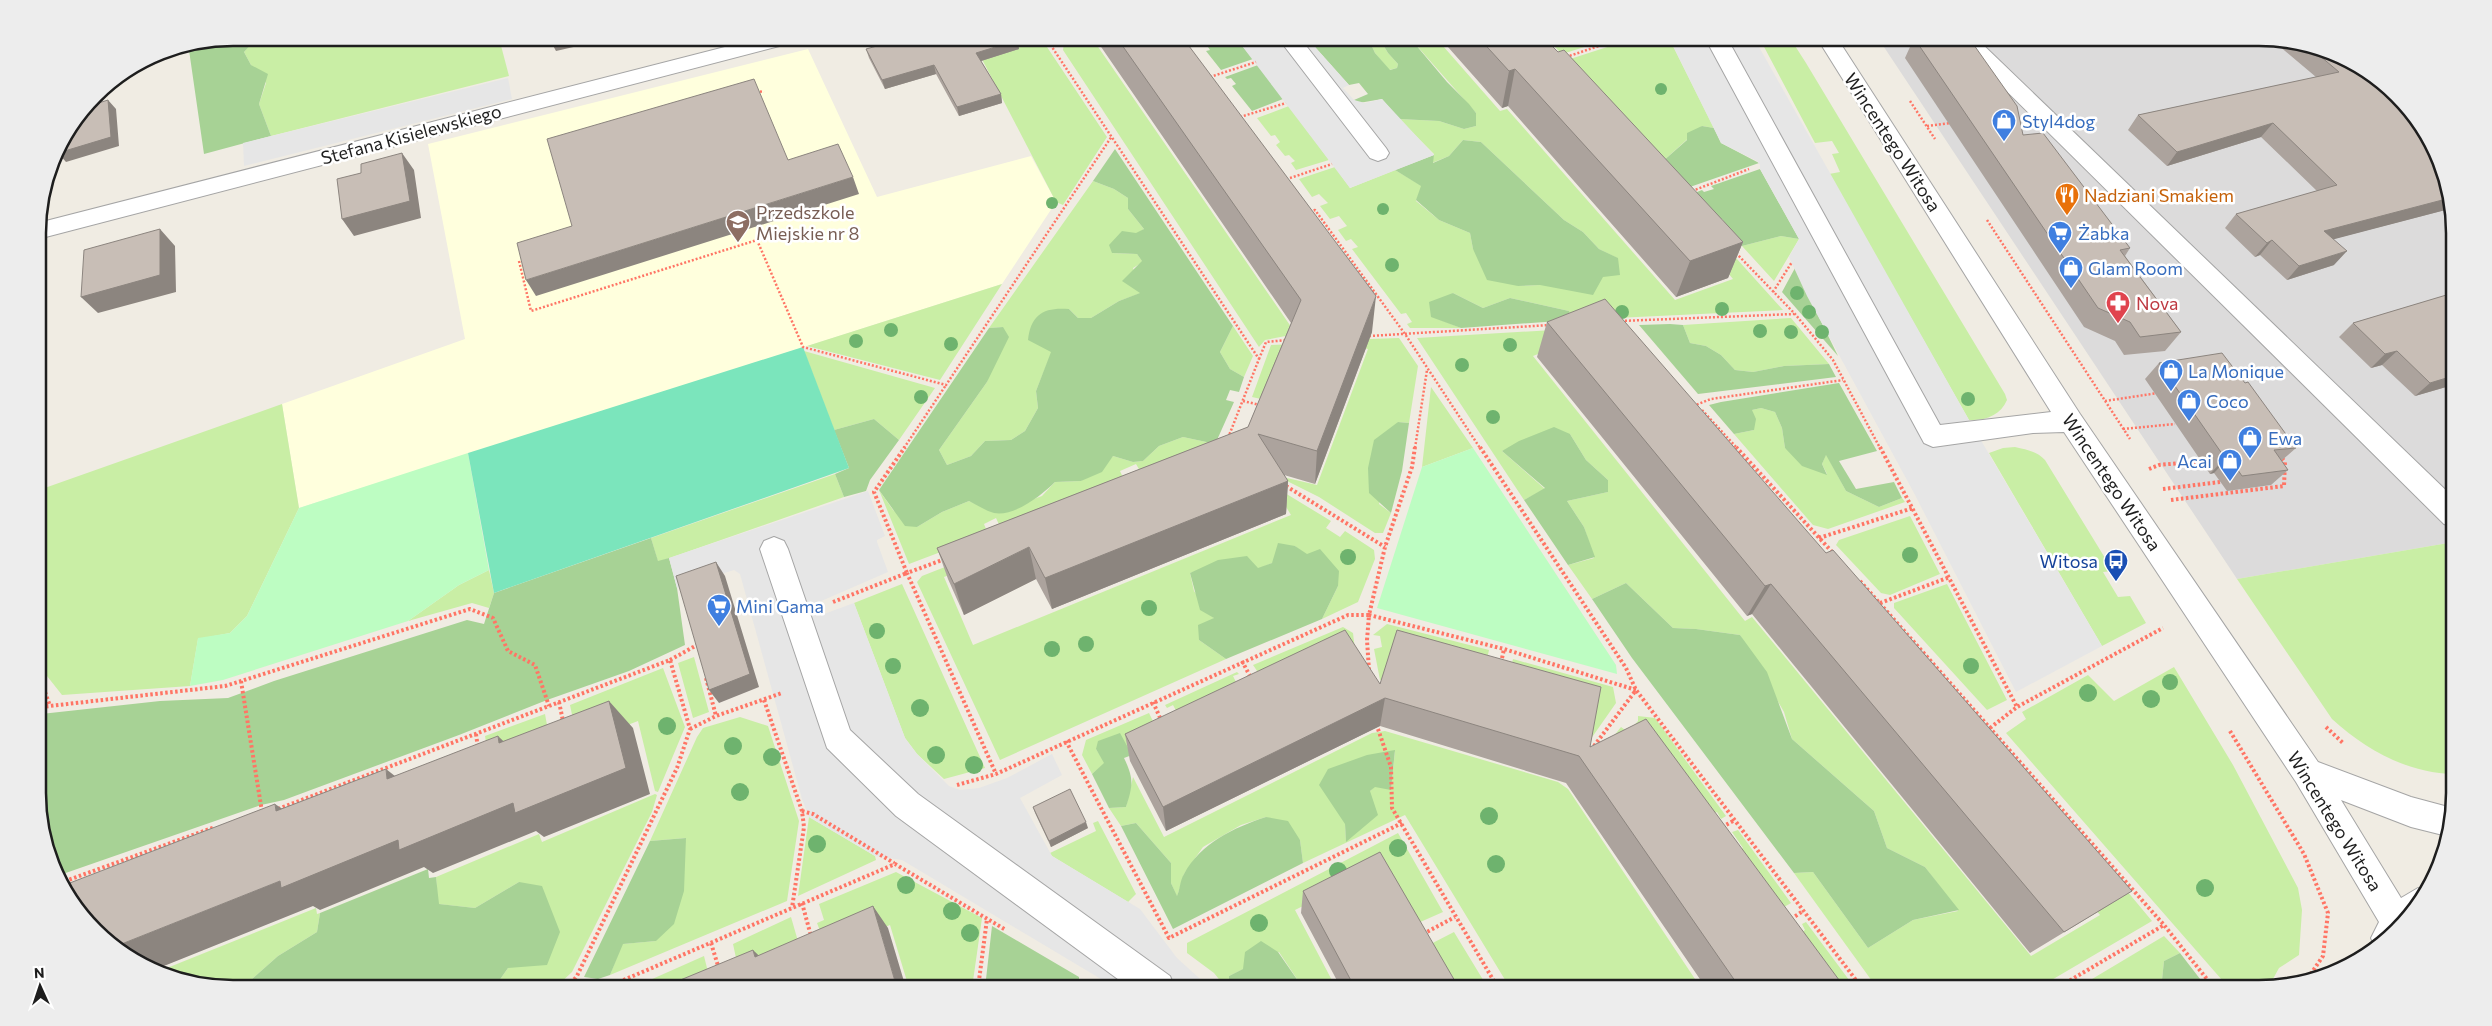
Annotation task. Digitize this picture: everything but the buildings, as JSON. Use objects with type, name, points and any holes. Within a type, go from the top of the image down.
[{"type":"street","points":[[1295,46],[1378,153]]},
{"type":"street","points":[[1720,46],[1933,436],[2033,423],[2071,421]]},
{"type":"street","name":"Wincentego Witosa","points":[[1832,46],[2071,421],[2307,772],[2398,918]]},
{"type":"street","points":[[1972,46],[2446,508]]},
{"type":"street","name":"Stefana Kisielewskiego","points":[[46,229],[708,47]]},
{"type":"street","points":[[774,549],[838,738],[907,806],[1147,980]]},
{"type":"street","points":[[2307,772],[2411,812],[2443,820]]},
{"type":"path","points":[[1054,46],[1259,359]]},
{"type":"path","points":[[1564,58],[1600,46]]},
{"type":"path","points":[[1206,78],[1256,62]]},
{"type":"path","points":[[1905,94],[1940,147]]},
{"type":"path","points":[[1236,119],[1286,103]]},
{"type":"path","points":[[1927,126],[1953,122]]},
{"type":"path","points":[[996,774],[907,573],[874,492],[1112,136]]},
{"type":"path","points":[[1290,178],[1332,164]]},
{"type":"path","points":[[1691,191],[1752,168]]},
{"type":"path","points":[[1307,213],[1315,210],[1405,334],[1626,668],[1636,690],[1856,980]]},
{"type":"path","points":[[1986,219],[2134,445]]},
{"type":"path","points":[[519,261],[531,312],[756,240],[803,347],[946,385]]},
{"type":"path","points":[[1731,247],[1795,314],[1833,360],[1950,577],[2017,707]]},
{"type":"path","points":[[1344,263],[1352,260]]},
{"type":"path","points":[[1773,292],[1792,262]]},
{"type":"path","points":[[1611,322],[1795,314]]},
{"type":"path","points":[[1621,321],[1626,327]]},
{"type":"path","points":[[1367,336],[1552,325]]},
{"type":"path","points":[[1226,444],[1266,342],[1290,340]]},
{"type":"path","points":[[1369,674],[1368,615],[1385,547],[1412,467],[1427,369]]},
{"type":"path","points":[[1689,408],[1711,399],[1843,380]]},
{"type":"path","points":[[2105,402],[2158,393]]},
{"type":"path","points":[[1690,398],[1838,558]]},
{"type":"path","points":[[1243,402],[1261,406]]},
{"type":"path","points":[[2124,429],[2175,424]]},
{"type":"path","points":[[2171,500],[2284,486],[2285,462],[2279,454]]},
{"type":"path","points":[[2144,461],[2154,476]]},
{"type":"path","points":[[2149,469],[2159,465],[2201,461]]},
{"type":"path","points":[[1743,467],[1752,463]]},
{"type":"path","points":[[1278,481],[1385,547]]},
{"type":"path","points":[[2158,482],[2177,508]]},
{"type":"path","points":[[2163,489],[2220,482]]},
{"type":"path","points":[[1819,538],[1913,508]]},
{"type":"path","points":[[1804,533],[1812,530]]},
{"type":"path","points":[[797,616],[950,557]]},
{"type":"path","points":[[1880,603],[1950,577]]},
{"type":"path","points":[[1857,578],[2092,841],[2164,925],[2208,980]]},
{"type":"path","points":[[1867,603],[1876,599]]},
{"type":"path","points":[[46,706],[225,686],[470,609],[493,618],[508,651],[536,664],[549,706]]},
{"type":"path","points":[[957,785],[996,774],[1242,661],[1348,615],[1368,615],[1504,649],[1636,690]]},
{"type":"path","points":[[1990,728],[2017,707],[2163,628]]},
{"type":"path","points":[[695,637],[699,654]]},
{"type":"path","points":[[252,814],[278,810],[670,660],[697,645]]},
{"type":"path","points":[[1501,665],[1504,649]]},
{"type":"path","points":[[574,980],[578,976],[677,768],[690,730],[670,660]]},
{"type":"path","points":[[1242,661],[1254,683]]},
{"type":"path","points":[[1930,676],[1939,671]]},
{"type":"path","points":[[704,672],[716,716]]},
{"type":"path","points":[[690,730],[716,716],[818,680]]},
{"type":"path","points":[[241,681],[262,820]]},
{"type":"path","points":[[1589,753],[1636,690]]},
{"type":"path","points":[[46,695],[50,706]]},
{"type":"path","points":[[764,700],[802,811],[804,827],[792,908]]},
{"type":"path","points":[[559,702],[565,727]]},
{"type":"path","points":[[1153,702],[1164,725]]},
{"type":"path","points":[[2322,723],[2346,746]]},
{"type":"path","points":[[1378,729],[1391,767],[1392,808],[1493,980]]},
{"type":"path","points":[[476,734],[479,752]]},
{"type":"path","points":[[1066,741],[1169,938],[1402,823]]},
{"type":"path","points":[[2003,754],[2010,750]]},
{"type":"path","points":[[371,773],[372,783]]},
{"type":"path","points":[[802,811],[813,814],[1012,934]]},
{"type":"path","points":[[1720,828],[1735,820]]},
{"type":"path","points":[[68,880],[124,858],[225,824]]},
{"type":"path","points":[[2084,845],[2092,841]]},
{"type":"path","points":[[124,858],[125,867]]},
{"type":"path","points":[[624,980],[895,864]]},
{"type":"path","points":[[802,903],[812,940]]},
{"type":"path","points":[[1789,920],[1803,911]]},
{"type":"path","points":[[1420,936],[1455,917]]},
{"type":"path","points":[[979,980],[987,919]]},
{"type":"path","points":[[2071,980],[2164,925]]},
{"type":"path","points":[[711,943],[722,979]]},
{"type":"shaded area","points":[[1242,46],[1314,46],[1349,85],[1343,88],[1354,100],[1365,103],[1382,99],[1434,155],[1350,188]]},
{"type":"shaded area","points":[[1673,46],[1759,46],[1969,420],[2102,646],[2016,692],[1914,493],[1807,296],[1789,257],[1799,239],[1760,169],[1760,165],[1757,161],[1721,143]]},
{"type":"shaded area","points":[[1883,46],[1967,46],[2446,524],[2446,543],[2237,579]]},
{"type":"shaded area","points":[[1972,46],[2259,46],[2295,50],[2333,62],[2441,192],[2446,233],[2446,508]]},
{"type":"shaded area","name":"Przedszkole Miejskie nr 8","points":[[808,49],[877,197],[1031,156],[1056,202],[1002,284],[299,508],[282,404],[465,339],[428,144]]},
{"type":"shaded area","points":[[508,78],[512,99],[244,166],[243,143]]},
{"type":"shaded area","points":[[868,491],[885,536],[877,540],[877,542],[888,572],[819,602],[824,614],[854,603],[905,738],[917,754],[949,786],[960,790],[979,788],[1007,778],[1052,754],[1062,775],[1020,798],[1052,856],[1140,909],[1177,958],[1201,980],[1103,980],[902,860],[875,856],[809,817],[802,799],[740,574],[734,570],[677,588],[669,558]]},
{"type":"green space","points":[[249,46],[501,46],[509,76],[271,136],[259,104],[266,83],[251,65],[244,52]]},
{"type":"green space","points":[[249,46],[244,52],[251,65],[268,74],[259,104],[271,136],[204,154],[189,52],[209,48]]},
{"type":"green space","points":[[975,46],[1046,46],[1107,137],[1063,205],[1056,202]]},
{"type":"green space","points":[[1064,46],[1097,46],[1296,334],[1265,340],[1259,347],[1063,50]]},
{"type":"green space","points":[[1207,46],[1242,46],[1253,59],[1221,70],[1206,51],[1210,50]]},
{"type":"green space","points":[[1314,46],[1372,46],[1375,53],[1390,70],[1397,68],[1398,64],[1384,46],[1417,46],[1476,113],[1476,126],[1464,129],[1439,121],[1399,119],[1382,99],[1359,103],[1354,100],[1368,94],[1359,83],[1349,85]]},
{"type":"green space","points":[[1372,46],[1384,46],[1398,64],[1397,68],[1389,70]]},
{"type":"green space","points":[[1417,46],[1443,46],[1500,111],[1507,109],[1675,300],[1733,279],[1711,253],[1727,248],[1783,310],[1573,320],[1569,311],[1510,298],[1483,308],[1453,293],[1431,316],[1461,328],[1410,328],[1407,324],[1412,322],[1406,313],[1401,314],[1352,249],[1358,247],[1351,239],[1346,241],[1338,230],[1347,226],[1339,216],[1330,219],[1320,206],[1328,203],[1319,194],[1312,197],[1299,179],[1335,167],[1350,188],[1395,170],[1422,186],[1416,201],[1439,220],[1470,233],[1473,249],[1518,286],[1603,277],[1617,258],[1599,249],[1583,232],[1564,220],[1481,142],[1463,140],[1449,156],[1432,163],[1434,154],[1399,119],[1439,121],[1464,129],[1476,126],[1476,113]]},
{"type":"green space","points":[[1554,46],[1588,46],[1559,55],[1560,52]]},
{"type":"green space","points":[[1610,46],[1673,46],[1714,128],[1702,126],[1662,162],[1564,61]]},
{"type":"green space","points":[[1764,46],[1795,46],[1806,63],[2005,394],[2007,400],[1997,413],[1986,418],[1969,420],[1829,174],[1840,172],[1832,154],[1839,153],[1832,141],[1815,143]]},
{"type":"green space","points":[[1258,65],[1283,99],[1252,111],[1232,86],[1236,84],[1231,78],[1227,79],[1225,77]]},
{"type":"green space","points":[[1289,106],[1329,160],[1296,170],[1291,163],[1295,161],[1289,155],[1285,156],[1276,145],[1280,142],[1275,135],[1271,136],[1257,118]]},
{"type":"green space","points":[[1702,126],[1714,128],[1721,143],[1759,163],[1687,188],[1662,162],[1687,140],[1687,133]]},
{"type":"green space","points":[[1463,140],[1481,142],[1564,220],[1583,232],[1599,249],[1618,258],[1620,275],[1603,277],[1593,295],[1540,285],[1518,286],[1487,280],[1473,249],[1470,233],[1439,220],[1416,200],[1421,186],[1395,170],[1434,155],[1433,163],[1449,156]]},
{"type":"green space","points":[[1115,149],[1233,326],[1220,352],[1230,369],[1244,377],[1239,392],[1230,390],[1226,400],[1234,402],[1217,440],[1211,443],[1183,437],[1159,446],[1143,461],[1133,462],[1113,456],[1102,472],[1081,481],[1055,482],[1035,499],[1010,512],[994,513],[969,501],[942,512],[917,527],[905,526],[879,490],[989,328],[1003,327],[1009,337],[987,382],[939,450],[947,465],[971,456],[985,441],[1011,440],[1025,431],[1038,408],[1036,391],[1051,352],[1028,340],[1032,324],[1040,314],[1052,309],[1069,309],[1078,318],[1091,318],[1119,301],[1140,293],[1122,281],[1142,261],[1137,254],[1112,253],[1109,245],[1122,231],[1136,233],[1144,229],[1128,209],[1128,198],[1114,189],[1093,181]]},
{"type":"green space","points":[[1760,169],[1799,239],[1781,236],[1742,246],[1725,229],[1729,228],[1722,219],[1717,220],[1692,194],[1702,190],[1704,192],[1714,189],[1711,186]]},
{"type":"green space","points":[[1093,181],[1114,189],[1128,198],[1128,209],[1144,229],[1112,253],[1137,254],[1143,262],[1133,268],[1141,293],[1119,301],[1091,318],[1078,318],[1069,309],[1036,391],[1038,408],[1025,431],[1011,440],[985,441],[971,456],[947,465],[939,450],[987,382],[1003,327],[989,328]]},
{"type":"green space","points":[[1781,236],[1799,239],[1774,281],[1742,246]]},
{"type":"green space","points":[[1795,268],[1838,356],[1782,292]]},
{"type":"green space","points":[[1002,284],[940,380],[807,346]]},
{"type":"green space","points":[[1453,293],[1483,308],[1510,298],[1569,311],[1573,320],[1461,328],[1431,317],[1429,302]]},
{"type":"green space","points":[[1791,318],[1829,364],[1784,366],[1753,372],[1735,370],[1721,355],[1706,346],[1690,343],[1683,325]]},
{"type":"green space","points":[[1639,325],[1683,325],[1690,343],[1706,346],[1721,355],[1735,370],[1753,372],[1784,366],[1829,364],[1836,377],[1698,394]]},
{"type":"green space","points":[[1233,326],[1253,356],[1244,377],[1230,369],[1220,352]]},
{"type":"green space","points":[[1621,326],[1594,332],[1533,356],[1745,621],[1752,617],[2031,956],[2100,915],[2059,868],[2097,855],[2152,921],[2052,980],[1871,980],[1794,873],[1813,872],[1868,948],[1913,920],[1958,911],[1925,867],[1887,848],[1874,811],[1792,739],[1784,712],[1740,635],[1673,628],[1626,583],[1592,599],[1568,565],[1594,558],[1584,527],[1567,501],[1608,492],[1608,480],[1586,460],[1570,434],[1502,451],[1545,489],[1524,500],[1417,338]]},
{"type":"green space","points":[[1399,338],[1418,366],[1409,423],[1398,422],[1379,504],[1391,513],[1383,533],[1375,533],[1319,497],[1285,480],[1287,478],[1317,485],[1368,349],[1342,344],[1341,340]]},
{"type":"green space","points":[[1295,344],[1270,401],[1252,397],[1271,345]]},
{"type":"green space","points":[[803,347],[849,468],[494,593],[468,453]]},
{"type":"green space","points":[[804,351],[935,388],[899,440],[874,419],[834,430]]},
{"type":"green space","points":[[1839,383],[1877,451],[1839,461],[1856,489],[1894,482],[1902,498],[1879,507],[1846,491],[1826,455],[1822,464],[1827,475],[1802,466],[1785,448],[1782,428],[1775,412],[1761,408],[1752,410],[1756,419],[1754,430],[1734,434],[1709,405],[1721,402]]},
{"type":"green space","points":[[1431,387],[1473,448],[1422,467]]},
{"type":"green space","points":[[282,404],[299,508],[247,616],[230,633],[198,639],[190,686],[62,695],[46,673],[46,488]]},
{"type":"green space","points":[[1761,408],[1775,412],[1782,428],[1785,448],[1827,474],[1822,464],[1826,454],[1846,491],[1879,507],[1902,498],[1905,502],[1828,529],[1813,525],[1734,434],[1754,430],[1752,410]]},
{"type":"green space","points":[[874,419],[899,440],[870,480],[866,491],[844,497],[835,474],[849,468],[834,430]]},
{"type":"green space","points":[[1398,422],[1409,423],[1402,471],[1391,513],[1369,493],[1368,468],[1374,440]]},
{"type":"green space","points":[[1554,427],[1570,434],[1586,460],[1608,480],[1608,492],[1567,501],[1584,527],[1595,557],[1568,565],[1524,500],[1545,488],[1502,451],[1519,441]]},
{"type":"green space","points":[[1183,437],[1211,443],[1140,471],[1136,464],[1120,471],[1125,482],[1001,529],[996,518],[984,524],[986,529],[975,539],[909,564],[879,490],[893,510],[917,527],[942,512],[969,501],[995,513],[1042,496],[1055,482],[1081,481],[1113,456],[1133,462],[1143,461],[1159,446]]},
{"type":"green space","points":[[2015,447],[2035,453],[2045,460],[2113,571],[2103,572],[2118,597],[2130,596],[2146,623],[2102,646],[1989,453],[2003,448]]},
{"type":"green space","points":[[1473,448],[1616,665],[1617,674],[1377,608],[1422,467]]},
{"type":"green space","points":[[468,453],[489,570],[459,585],[408,621],[223,680],[190,686],[198,638],[230,633],[247,616],[299,508]]},
{"type":"green space","points":[[835,474],[844,497],[658,562],[651,538]]},
{"type":"green space","points":[[1280,490],[1331,521],[1326,528],[1340,537],[1345,531],[1374,550],[1375,559],[1358,602],[1322,619],[1338,586],[1295,546],[1272,563],[1258,569],[1247,557],[1190,573],[1194,591],[1214,618],[1199,640],[1226,659],[1000,760],[917,582],[922,576],[978,554],[982,563],[944,577],[973,645],[1291,515],[1277,492]]},
{"type":"green space","points":[[1910,516],[1940,574],[1890,595],[1881,593],[1836,545],[1839,540]]},
{"type":"green space","points":[[651,538],[658,561],[669,558],[677,588],[685,645],[629,671],[547,700],[284,800],[261,805],[65,873],[56,853],[48,817],[46,793],[46,713],[160,701],[228,698],[274,681],[467,620],[484,624],[494,593]]},
{"type":"green space","points":[[1278,543],[1295,546],[1307,554],[1320,549],[1339,571],[1338,586],[1322,619],[1226,659],[1199,640],[1198,625],[1214,618],[1200,610],[1190,573],[1218,560],[1247,556],[1258,568],[1272,563]]},
{"type":"green space","points":[[2446,543],[2446,774],[2420,769],[2388,758],[2359,741],[2332,719],[2237,579]]},
{"type":"green space","points":[[489,570],[494,593],[489,608],[472,603],[408,621],[459,585]]},
{"type":"green space","points":[[1626,583],[1673,628],[1740,635],[1767,672],[1792,739],[1874,811],[1887,848],[1925,867],[1959,910],[1913,920],[1868,948],[1813,872],[1794,873],[1632,658],[1592,599]]},
{"type":"green space","points":[[902,584],[985,768],[944,779],[917,754],[905,738],[854,603]]},
{"type":"green space","points":[[1947,584],[2007,700],[1987,710],[1894,608],[1894,603]]},
{"type":"green space","points":[[1387,624],[1489,650],[1486,664],[1380,680],[1374,649],[1382,647],[1380,636],[1373,635]]},
{"type":"green space","points":[[1343,627],[1353,633],[1358,676],[1271,691],[1253,665]]},
{"type":"green space","points":[[694,657],[709,712],[693,718],[678,663]]},
{"type":"green space","points":[[1513,659],[1613,687],[1616,703],[1588,743],[1506,688]]},
{"type":"green space","points":[[2174,667],[2233,765],[2298,888],[2302,910],[2299,955],[2279,968],[2273,979],[2222,980],[2006,733],[2026,719],[2022,712],[2088,675],[2114,701]]},
{"type":"green space","points":[[663,668],[685,727],[658,792],[655,791],[638,721],[578,744],[570,705]]},
{"type":"green space","points":[[1237,672],[1239,674],[1233,676],[1238,686],[1180,718],[1173,705],[1167,708],[1165,705]]},
{"type":"green space","points":[[1149,713],[1163,742],[1132,755],[1096,749],[1105,763],[1092,774],[1082,755],[1086,740]]},
{"type":"green space","points":[[545,714],[547,725],[488,754],[485,736]]},
{"type":"green space","points":[[1638,716],[1655,718],[1726,816],[1721,819],[1717,812],[1706,818],[1601,752],[1621,727],[1628,732],[1638,721]]},
{"type":"green space","points":[[740,717],[768,726],[799,821],[787,901],[610,975],[622,944],[656,941],[686,838],[650,841],[697,737],[703,728]]},
{"type":"green space","points":[[1385,731],[1558,782],[1568,789],[1696,980],[1505,980],[1405,815],[1303,863],[1300,840],[1266,817],[1241,825],[1203,847],[1184,874],[1177,897],[1171,883],[1171,863],[1136,823],[1121,826],[1109,808],[1126,807],[1133,777],[1164,837],[1372,733]],"holes":[[[1395,751],[1391,789],[1375,786],[1370,791],[1346,841],[1345,824]]]},
{"type":"green space","points":[[1120,733],[1132,755],[1124,758],[1130,771],[1131,787],[1126,807],[1109,808],[1092,774],[1104,763],[1096,749],[1098,741]]},
{"type":"green space","points":[[1395,750],[1391,790],[1375,787],[1370,791],[1378,815],[1346,842],[1345,824],[1319,785],[1328,769],[1367,755]]},
{"type":"green space","points":[[655,794],[657,795],[652,812],[572,972],[564,980],[500,980],[508,968],[519,882],[475,908],[438,904],[436,877],[539,834],[542,842]]},
{"type":"green space","points":[[809,817],[875,856],[876,860],[798,896]]},
{"type":"green space","points":[[1266,817],[1288,821],[1300,840],[1303,863],[1173,929],[1121,826],[1136,823],[1171,863],[1171,883],[1177,896],[1184,874],[1191,863],[1209,845],[1242,826]]},
{"type":"green space","points":[[1098,821],[1136,894],[1128,902],[1050,853],[1096,831],[1093,823]]},
{"type":"green space","points":[[1738,830],[1791,903],[1762,920],[1729,856],[1743,848],[1732,832]]},
{"type":"green space","points":[[1398,833],[1443,912],[1409,927],[1375,870],[1295,910],[1332,980],[1298,980],[1279,952],[1229,976],[1229,980],[1220,980],[1214,973],[1187,953],[1187,943]]},
{"type":"green space","points":[[686,838],[684,891],[674,924],[656,941],[623,944],[610,975],[598,979],[584,977],[650,841]]},
{"type":"green space","points":[[428,869],[429,878],[436,877],[439,904],[475,908],[519,882],[542,886],[560,932],[547,965],[508,968],[500,980],[251,980],[278,956],[317,932],[320,913]]},
{"type":"green space","points":[[896,872],[982,918],[973,980],[907,980],[890,925],[828,952],[817,923],[824,920],[819,904]]},
{"type":"green space","points":[[316,908],[317,914],[320,913],[317,932],[278,956],[251,980],[209,978],[167,968]]},
{"type":"green space","points":[[791,917],[804,962],[736,958],[733,944]]},
{"type":"green space","points":[[1806,922],[1849,980],[1808,980],[1791,938],[1805,930],[1802,924]]},
{"type":"green space","points":[[992,926],[1079,977],[1079,980],[986,980]]},
{"type":"green space","points":[[1454,932],[1483,980],[1439,980],[1421,949]]},
{"type":"green space","points":[[2164,936],[2180,953],[2164,961],[2162,980],[2090,980]]},
{"type":"green space","points":[[1261,941],[1278,952],[1297,980],[1229,980],[1229,976],[1243,969],[1245,952]]},
{"type":"green space","points":[[2180,953],[2201,980],[2162,980],[2164,961]]},
{"type":"green space","points":[[704,956],[709,976],[709,980],[650,980]]},
{"type":"place","name":"Styl4dog","points":[[2004,142]]},
{"type":"place","name":"Nadziani Smakiem","points":[[2067,216]]},
{"type":"place","name":"Przedszkole Miejskie nr 8","points":[[738,243]]},
{"type":"place","name":"Żabka","points":[[2060,254]]},
{"type":"place","name":"Glam Room","points":[[2071,289]]},
{"type":"place","name":"Nova","points":[[2118,324]]},
{"type":"place","name":"La Monique","points":[[2171,392]]},
{"type":"place","name":"Coco","points":[[2189,422]]},
{"type":"place","name":"Ewa","points":[[2250,459]]},
{"type":"place","name":"Acai","points":[[2230,482]]},
{"type":"place","name":"Witosa","points":[[2116,582]]},
{"type":"place","name":"Mini Gama","points":[[719,627]]}]
